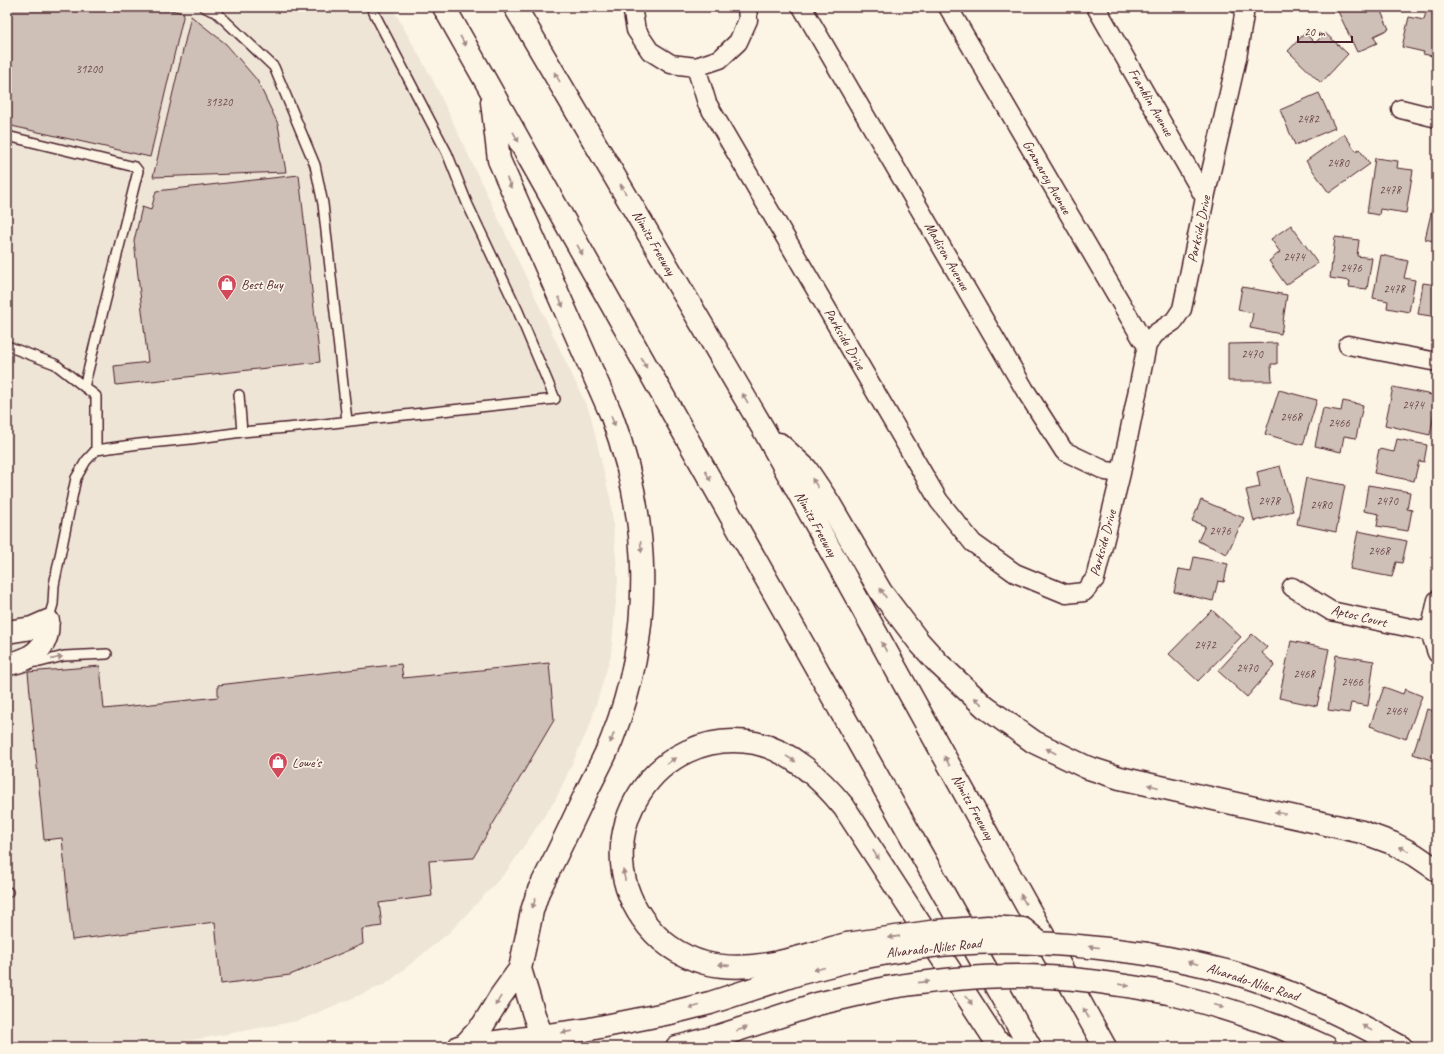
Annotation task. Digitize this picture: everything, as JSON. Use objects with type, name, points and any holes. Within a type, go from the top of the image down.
[{"type":"main road","points":[[444,7],[1030,1047]]},
{"type":"main road","name":"Nimitz Freeway","points":[[515,7],[765,432],[1105,1047]]},
{"type":"main road","points":[[463,1047],[483,1025],[500,997],[520,969],[532,911],[538,892],[612,740],[625,701],[636,652],[643,592],[643,562],[635,499],[622,443],[499,160],[490,90]]},
{"type":"main road","points":[[765,432],[806,469],[829,503],[882,592],[919,642],[939,664],[985,707],[1034,742],[1058,755],[1086,767],[1120,778],[1362,832],[1392,843],[1414,854],[1437,870]]},
{"type":"main road","points":[[7,632],[32,628],[48,621]]},
{"type":"main road","points":[[13,663],[39,651],[46,636],[48,621]]},
{"type":"main road","points":[[852,952],[763,965],[729,966],[705,963],[684,956],[665,944],[649,928],[637,911],[628,891],[622,870],[624,830],[630,809],[642,789],[655,773],[672,760],[691,749],[713,743],[734,741],[756,744],[777,751],[796,761],[829,789],[844,807],[996,1041],[1006,1047]]},
{"type":"main road","name":"Alvarado-Niles Road","points":[[852,952],[937,931],[988,928],[1023,929],[1040,943],[1098,947],[1147,954],[1232,973],[1280,989],[1359,1023],[1401,1047]]},
{"type":"main road","points":[[459,1047],[548,1042],[585,1030],[670,1013],[710,1003],[801,973],[852,952]]},
{"type":"main road","points":[[520,969],[534,1015],[548,1042]]},
{"type":"main road","points":[[678,1047],[720,1036],[817,1004],[874,990],[918,982],[968,977],[1017,976],[1065,978],[1117,984],[1168,993],[1220,1006],[1261,1020],[1303,1036],[1326,1047]]},
{"type":"street","points":[[632,7],[636,30],[650,51],[671,64],[696,67],[720,59],[738,42],[748,20],[747,7]]},
{"type":"street","name":"Madison Avenue","points":[[802,7],[1025,390],[1064,451],[1106,471],[1121,473]]},
{"type":"street","name":"Gramarcy Avenue","points":[[948,7],[1142,339],[1147,345]]},
{"type":"street","name":"Franklin Avenue","points":[[1096,7],[1205,198]]},
{"type":"street","name":"Parkside Drive","points":[[696,67],[707,102],[939,501],[973,543],[1015,573],[1066,594],[1084,592],[1095,579],[1121,473],[1147,345],[1155,334],[1174,321],[1182,309],[1205,198],[1237,58],[1244,15],[1242,7]]},
{"type":"street","points":[[1401,109],[1437,118]]},
{"type":"street","points":[[1348,345],[1437,362]]},
{"type":"street","name":"Aptos Court","points":[[1292,587],[1332,611],[1430,632]]},
{"type":"street","points":[[1437,600],[1430,632],[1437,653]]},
{"type":"lane","points":[[204,7],[214,11],[274,67],[315,165],[323,204],[347,421]]},
{"type":"lane","points":[[48,621],[53,604],[55,578],[76,478],[86,461],[96,450],[242,432],[555,399],[518,311],[468,203],[447,153],[371,7]]},
{"type":"lane","points":[[7,136],[135,167],[138,171],[84,387]]},
{"type":"lane","points":[[7,346],[55,364],[96,396],[96,450]]},
{"type":"lane","points":[[239,395],[242,432]]},
{"type":"lane","points":[[13,663],[40,662],[64,656],[107,654]]},
{"type":"shaded area","points":[[7,7],[392,7],[435,84],[590,413],[611,502],[618,580],[611,655],[590,725],[556,799],[507,871],[450,932],[386,984],[298,1021],[199,1039],[135,1047],[7,1047]]},
{"type":"building","points":[[7,7],[156,7],[184,13],[150,157],[7,125]]},
{"type":"building","points":[[1336,7],[1379,7],[1389,29],[1374,36],[1377,43],[1357,52]]},
{"type":"building","points":[[1427,7],[1437,8],[1437,57],[1423,54],[1424,52],[1402,47],[1409,17],[1424,20]]},
{"type":"building","points":[[191,16],[226,44],[257,80],[278,124],[286,172],[153,177]]},
{"type":"building","points":[[1305,33],[1315,43],[1325,33],[1348,54],[1321,83],[1288,51]]},
{"type":"building","points":[[1319,93],[1335,128],[1295,145],[1280,110]]},
{"type":"building","points":[[1344,134],[1356,151],[1359,149],[1370,164],[1329,193],[1306,161]]},
{"type":"building","points":[[1375,158],[1398,161],[1397,168],[1413,170],[1406,213],[1380,209],[1379,215],[1367,213]]},
{"type":"building","name":"Best Buy","points":[[299,175],[320,362],[116,385],[114,366],[148,362],[134,241],[142,207],[151,210],[156,191]]},
{"type":"building","points":[[1437,176],[1437,191],[1433,190]]},
{"type":"building","points":[[1434,201],[1437,201],[1437,242],[1425,239]]},
{"type":"building","points":[[1291,225],[1318,263],[1286,285],[1269,261],[1280,252],[1271,239]]},
{"type":"building","points":[[1335,237],[1359,240],[1357,256],[1372,258],[1367,289],[1349,287],[1350,281],[1330,278]]},
{"type":"building","points":[[1381,255],[1408,261],[1404,278],[1415,280],[1409,312],[1387,308],[1388,301],[1373,298]]},
{"type":"building","points":[[1423,283],[1437,285],[1437,317],[1418,314]]},
{"type":"building","points":[[1242,287],[1287,295],[1281,334],[1250,328],[1253,313],[1238,310]]},
{"type":"building","points":[[1277,343],[1277,364],[1271,364],[1272,381],[1228,381],[1228,344]]},
{"type":"building","points":[[1393,387],[1437,396],[1437,414],[1434,414],[1430,435],[1385,425]]},
{"type":"building","points":[[1279,390],[1317,400],[1303,445],[1265,434]]},
{"type":"building","points":[[1343,401],[1363,405],[1356,438],[1344,436],[1341,452],[1315,446],[1323,408],[1341,411]]},
{"type":"building","points":[[1397,439],[1427,445],[1424,462],[1419,461],[1414,481],[1374,473],[1379,449],[1394,452]]},
{"type":"building","points":[[1280,466],[1293,511],[1254,521],[1246,490],[1260,487],[1257,472]]},
{"type":"building","points":[[1306,478],[1345,485],[1336,532],[1297,524]]},
{"type":"building","points":[[1368,485],[1410,492],[1407,509],[1412,510],[1408,531],[1377,526],[1379,514],[1364,511]]},
{"type":"building","points":[[1201,500],[1244,518],[1227,554],[1198,541],[1205,526],[1192,521]]},
{"type":"building","points":[[1358,531],[1407,541],[1402,563],[1396,562],[1392,577],[1350,569]]},
{"type":"building","points":[[1194,557],[1228,564],[1224,582],[1218,581],[1213,601],[1174,592],[1179,569],[1191,571]]},
{"type":"building","points":[[1212,610],[1241,637],[1198,681],[1169,654]]},
{"type":"building","points":[[1252,634],[1267,647],[1262,653],[1275,665],[1247,697],[1218,671]]},
{"type":"building","points":[[1291,641],[1329,649],[1317,706],[1279,698]]},
{"type":"building","points":[[1336,655],[1374,661],[1368,706],[1351,703],[1349,713],[1328,710]]},
{"type":"building","name":"Lowe's","points":[[549,663],[554,720],[473,858],[429,861],[432,896],[379,903],[382,926],[362,929],[363,944],[290,975],[221,984],[215,922],[72,940],[62,838],[44,840],[28,672],[100,666],[104,709],[218,697],[218,685],[401,664],[403,678]]},
{"type":"building","points":[[1384,687],[1403,694],[1405,689],[1422,696],[1406,739],[1370,726]]},
{"type":"building","points":[[1427,709],[1437,712],[1437,762],[1413,754]]},
{"type":"place","name":"Best Buy","points":[[227,301]]},
{"type":"place","name":"Lowe's","points":[[278,779]]}]
